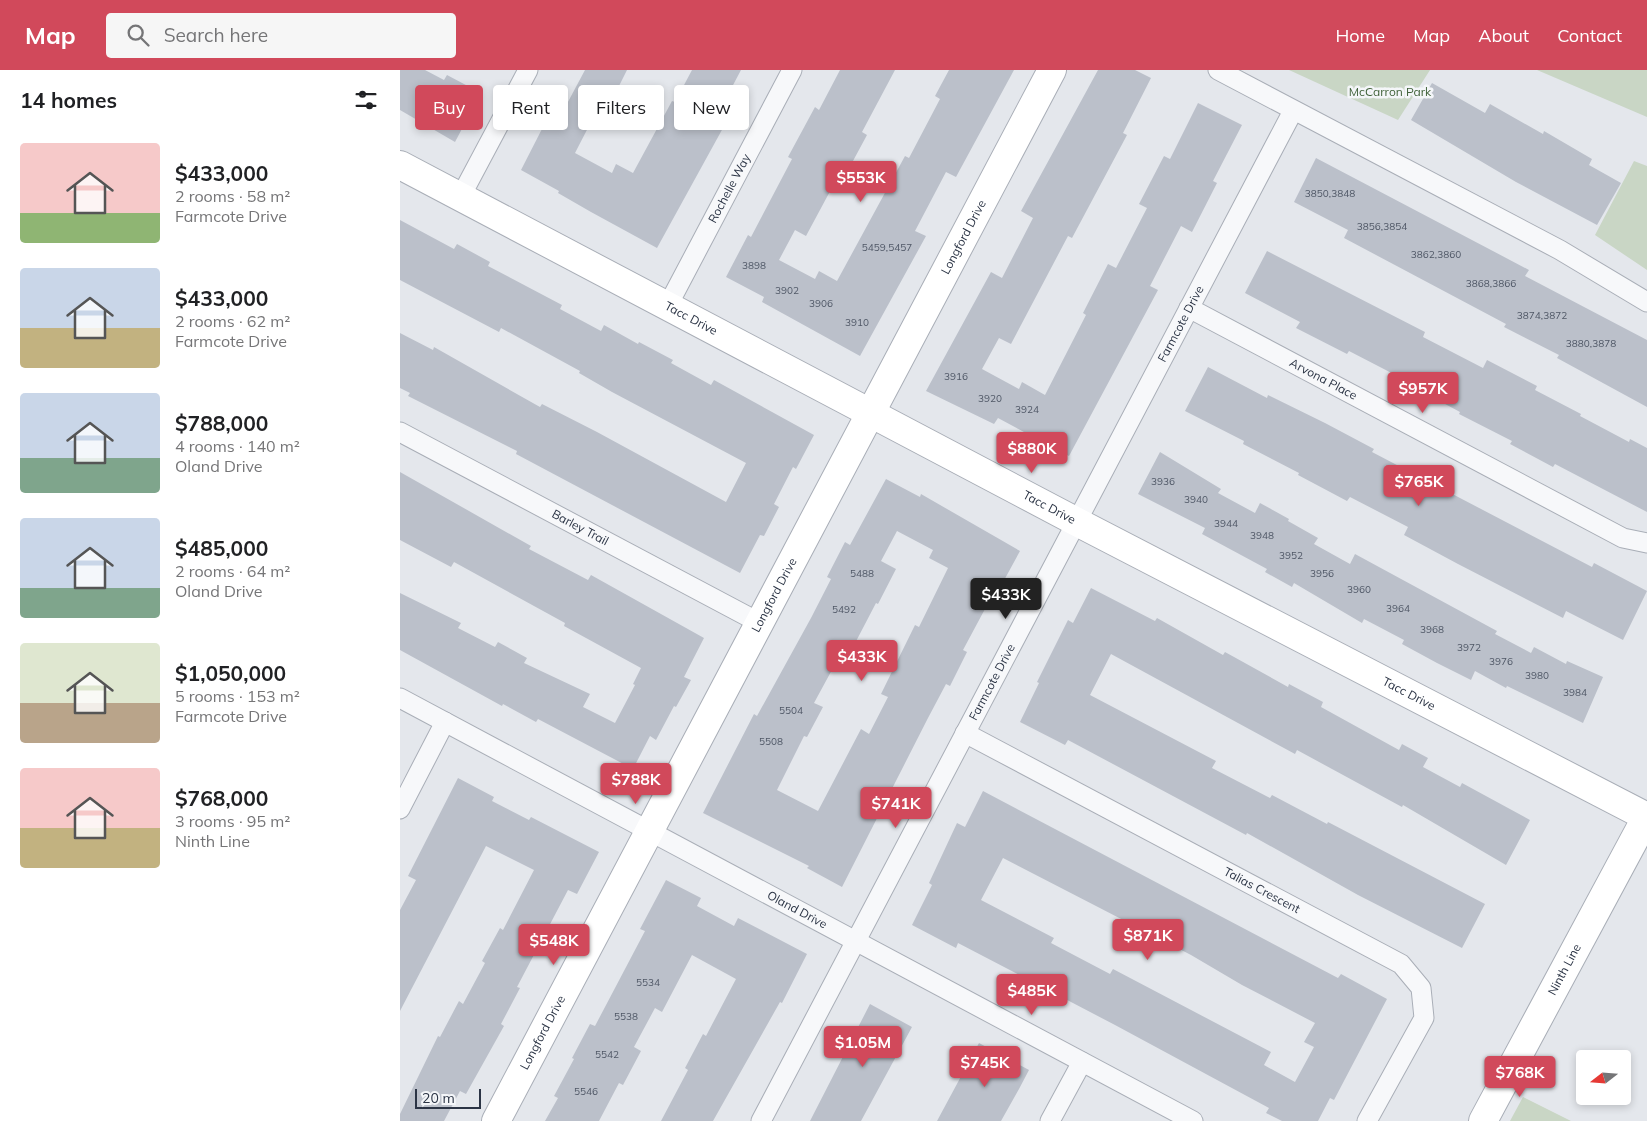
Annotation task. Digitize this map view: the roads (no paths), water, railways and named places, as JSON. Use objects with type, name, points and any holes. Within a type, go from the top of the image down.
[{"type":"street","points":[[461,196],[528,70]]},
{"type":"street","name":"Rochelle Way","points":[[667,307],[792,70]]},
{"type":"street","name":"Longford Drive","points":[[496,1121],[1052,70]]},
{"type":"street","points":[[1218,70],[1560,250],[1647,302]]},
{"type":"street","name":"Farmcote Drive","points":[[761,1121],[1293,111]]},
{"type":"street","name":"Tacc Drive","points":[[400,164],[870,414],[1647,817]]},
{"type":"street","name":"Arvona Place","points":[[1190,308],[1623,538],[1647,543]]},
{"type":"street","name":"Barley Trail","points":[[400,432],[760,623]]},
{"type":"street","name":"Oland Drive","points":[[400,698],[1193,1121]]},
{"type":"street","points":[[400,809],[445,722]]},
{"type":"street","name":"Talias Crescent","points":[[965,733],[1401,964],[1421,988],[1424,1018],[1367,1121]]},
{"type":"street","name":"Ninth Line","points":[[1483,1121],[1647,817]]},
{"type":"street","points":[[1050,1121],[1082,1062]]},
{"type":"park label","name":"McCarron Park","points":[[1390,92]]}]
